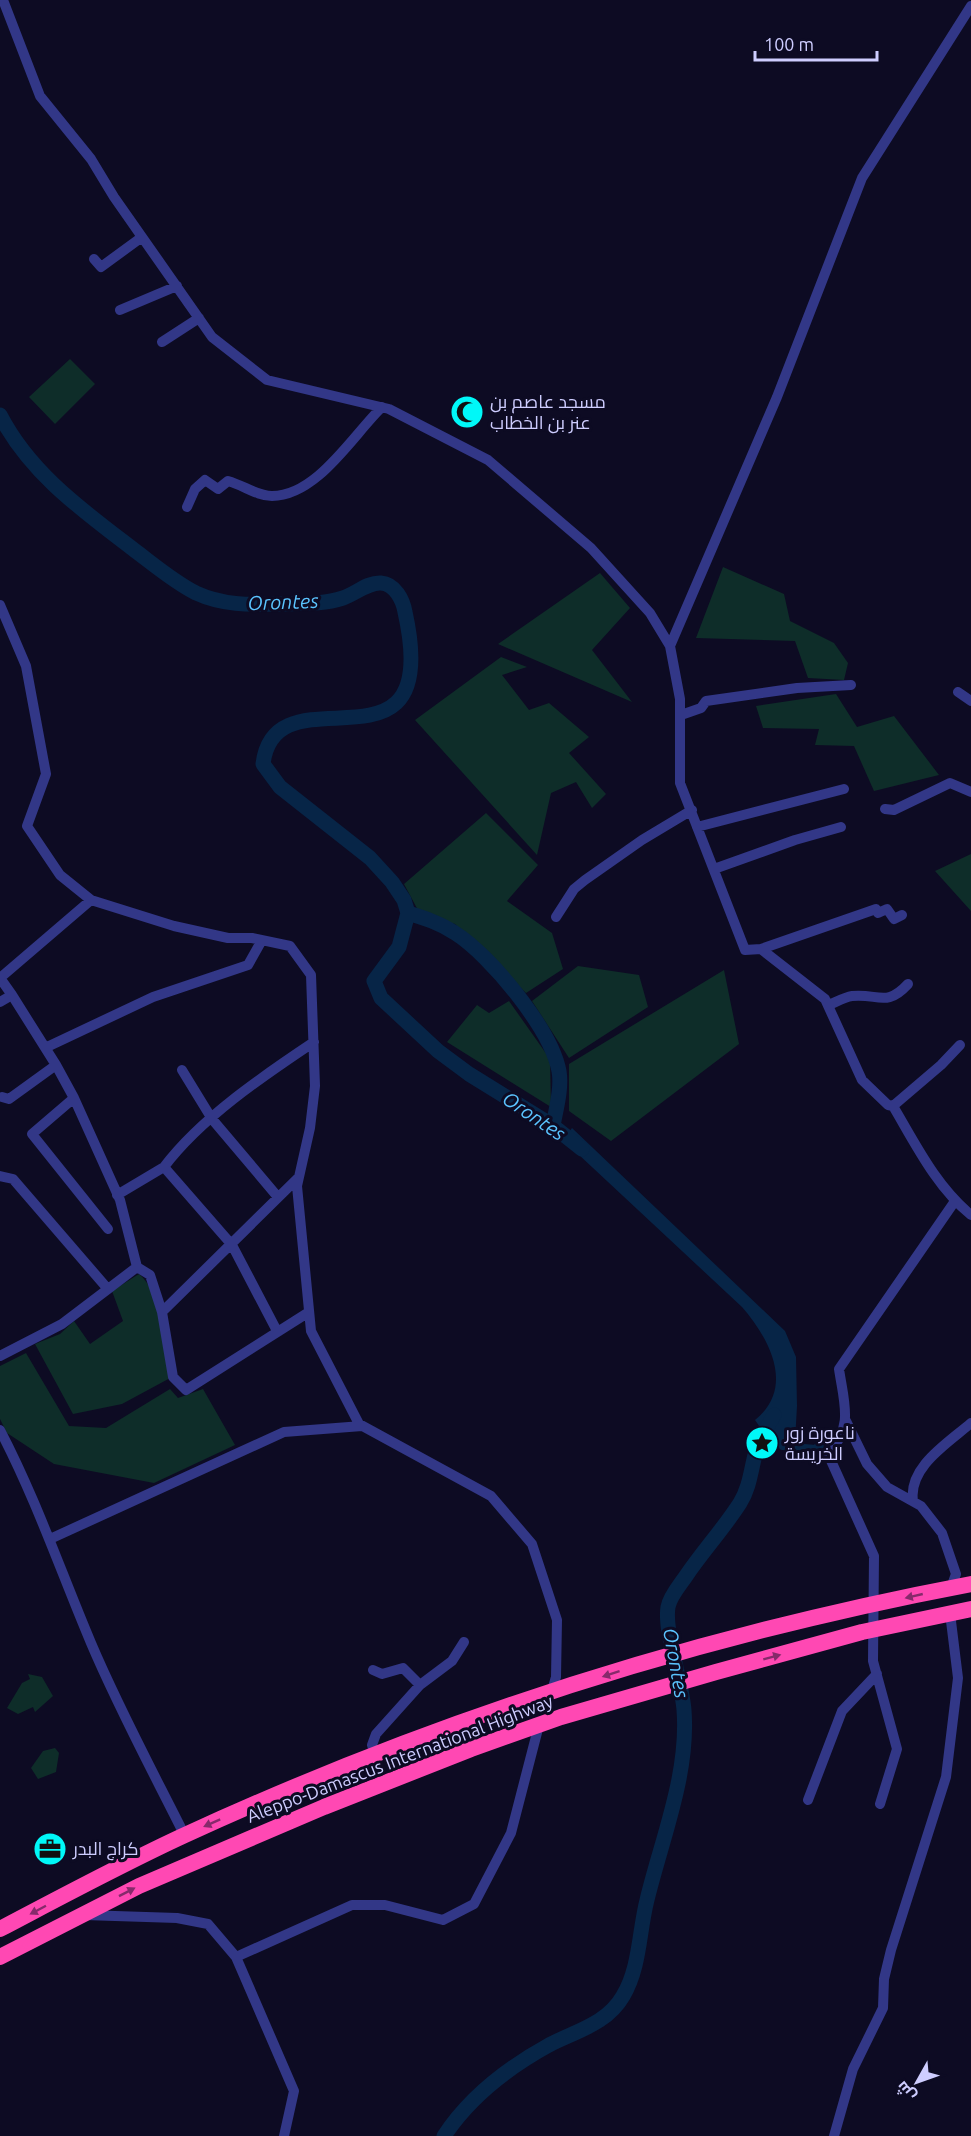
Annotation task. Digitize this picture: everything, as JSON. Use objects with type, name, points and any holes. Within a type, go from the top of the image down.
[{"type":"highway","name":"Aleppo-Damascus International Highway","points":[[0,1929],[114,1869],[184,1836],[375,1756],[666,1655],[971,1584]]},
{"type":"highway","name":"Aleppo-Damascus International Highway","points":[[0,1957],[139,1886],[324,1807],[539,1725],[716,1672],[872,1630],[971,1610]]},
{"type":"street","points":[[3,0],[40,96],[91,159],[212,337],[267,380],[382,407],[488,460],[591,548],[650,613],[669,646],[681,715],[680,783],[745,950],[761,949],[876,909],[878,913],[887,909],[894,919],[902,915]]},
{"type":"street","points":[[669,646],[777,397],[862,178],[971,6]]},
{"type":"street","points":[[94,259],[101,267],[142,237]]},
{"type":"street","points":[[120,310],[177,286]]},
{"type":"street","points":[[162,342],[199,318]]},
{"type":"street","points":[[187,507],[195,489],[205,480],[218,489],[228,482],[271,496],[287,494],[312,481],[337,459],[382,407]]},
{"type":"street","points":[[0,605],[26,666],[46,774],[27,826],[60,875],[91,900],[174,926],[228,938],[262,940],[290,946],[311,975],[314,1042],[312,1107],[297,1186],[310,1331],[335,1381],[362,1426],[491,1496],[532,1544],[557,1620],[556,1677],[551,1694]]},
{"type":"street","points":[[681,715],[701,708],[706,701],[797,688],[851,685]]},
{"type":"street","points":[[957,692],[971,702]]},
{"type":"street","points":[[885,809],[894,810],[950,783],[971,792]]},
{"type":"street","points":[[697,827],[844,789]]},
{"type":"street","points":[[556,917],[574,889],[585,880],[642,840],[692,810]]},
{"type":"street","points":[[714,869],[795,840],[841,827]]},
{"type":"street","points":[[91,900],[0,978],[25,1020],[47,1047],[74,1098],[117,1195],[137,1267],[150,1275],[162,1312],[173,1377],[186,1390],[309,1312]]},
{"type":"street","points":[[47,1047],[153,997],[248,965],[262,940]]},
{"type":"street","points":[[761,949],[830,1005],[862,1080],[888,1105],[893,1106],[932,1171],[955,1202],[969,1210]]},
{"type":"street","points":[[830,1005],[851,996],[886,999],[897,996],[908,984]]},
{"type":"street","points":[[0,1002],[12,995]]},
{"type":"street","points":[[117,1195],[164,1167],[174,1153],[254,1082],[314,1042]]},
{"type":"street","points":[[893,1106],[941,1065],[960,1045]]},
{"type":"street","points":[[1,1096],[9,1099],[56,1065]]},
{"type":"street","points":[[182,1070],[212,1119],[277,1196]]},
{"type":"street","points":[[74,1098],[32,1134],[108,1229]]},
{"type":"street","points":[[164,1167],[232,1245],[277,1331]]},
{"type":"street","points":[[0,1176],[13,1179],[107,1288]]},
{"type":"street","points":[[162,1312],[232,1245],[277,1196],[299,1177]]},
{"type":"street","points":[[951,1588],[956,1574],[950,1550],[942,1533],[921,1506],[887,1487],[867,1464],[846,1421],[839,1369],[955,1202]]},
{"type":"street","points":[[0,1356],[62,1324],[137,1267]]},
{"type":"street","points":[[846,1421],[838,1444],[828,1454],[874,1556],[873,1661],[897,1749],[880,1804]]},
{"type":"street","points":[[913,1502],[911,1490],[929,1458],[971,1424]]},
{"type":"street","points":[[50,1539],[284,1432],[362,1426]]},
{"type":"street","points":[[0,1430],[28,1483],[116,1697],[184,1836]]},
{"type":"street","points":[[834,2136],[853,2069],[884,2008],[884,1979],[891,1950],[946,1777],[958,1678],[950,1613]]},
{"type":"street","points":[[375,1756],[372,1745],[376,1734],[420,1685],[453,1661],[464,1642]]},
{"type":"street","points":[[373,1670],[382,1674],[403,1668],[420,1685]]},
{"type":"street","points":[[808,1800],[842,1711],[877,1674]]},
{"type":"street","points":[[236,1958],[352,1905],[385,1905],[443,1920],[474,1904],[511,1833],[539,1725]]},
{"type":"street","points":[[81,1915],[177,1917],[208,1924],[236,1958],[294,2091],[284,2136]]},
{"type":"green space","points":[[70,359],[95,384],[55,424],[29,397]]},
{"type":"green space","points":[[723,567],[784,594],[790,621],[834,643],[848,663],[844,680],[808,678],[795,641],[696,638]]},
{"type":"green space","points":[[600,573],[630,608],[592,650],[632,702],[498,644]]},
{"type":"green space","points":[[501,657],[527,667],[502,675],[529,710],[549,703],[589,737],[569,753],[606,794],[592,808],[576,782],[551,793],[537,855],[415,720]]},
{"type":"green space","points":[[836,694],[857,727],[894,716],[939,775],[874,791],[854,746],[815,745],[819,729],[763,728],[756,706]]},
{"type":"green space","points":[[486,813],[538,865],[507,901],[552,933],[563,969],[526,993],[455,924],[420,914],[404,884]]},
{"type":"green space","points":[[971,854],[971,911],[935,871]]},
{"type":"green space","points":[[578,966],[639,975],[648,1007],[569,1058],[532,1001]]},
{"type":"green space","points":[[724,970],[739,1044],[611,1141],[569,1111],[569,1064]]},
{"type":"green space","points":[[509,1001],[550,1059],[551,1107],[447,1042],[477,1005],[489,1013]]},
{"type":"green space","points":[[139,1274],[153,1293],[158,1307],[172,1377],[122,1404],[73,1414],[35,1344],[60,1334],[74,1321],[90,1344],[123,1321],[112,1291]]},
{"type":"green space","points":[[26,1353],[69,1426],[106,1428],[170,1389],[178,1398],[203,1389],[235,1445],[154,1483],[54,1464],[7,1433],[0,1419],[0,1366]]},
{"type":"green space","points":[[28,1674],[42,1677],[53,1696],[35,1712],[33,1707],[18,1714],[7,1708],[22,1683],[30,1679]]},
{"type":"green space","points":[[55,1748],[59,1753],[56,1772],[38,1779],[31,1768],[43,1751]]},
{"type":"water","points":[[572,1128],[785,1331],[796,1357],[795,1441],[773,1446],[755,1420],[767,1407],[774,1393],[776,1378],[769,1348],[752,1319],[742,1307],[563,1140]]},
{"type":"waterway","name":"Orontes","points":[[0,415],[26,455],[76,505],[156,567],[196,593],[226,602],[256,604],[326,602],[343,598],[376,583],[386,584],[398,593],[405,612],[411,666],[401,697],[381,712],[296,723],[274,736],[263,764],[280,787],[370,858],[392,882],[404,900],[408,913],[399,947],[374,981],[381,998],[438,1051],[469,1074],[553,1126],[582,1149]]},
{"type":"waterway","points":[[408,913],[444,926],[469,944],[501,975],[532,1015],[554,1054],[559,1071],[559,1091],[553,1126]]},
{"type":"waterway","name":"Orontes","points":[[444,2136],[465,2109],[491,2084],[549,2045],[600,2020],[616,2006],[629,1985],[636,1961],[644,1912],[673,1806],[682,1758],[684,1710],[671,1643],[667,1617],[668,1607],[676,1591],[740,1503],[748,1484],[757,1446],[774,1415]]},
{"type":"waterway","points":[[783,1446],[815,1449],[832,1437]]},
{"type":"place","name":"مسجد عاصم بن عنر بن الخطاب","points":[[467,412]]},
{"type":"place","name":"ناعورة زور الخريسة","points":[[762,1443]]},
{"type":"place","name":"كراج البدر","points":[[50,1849]]}]
